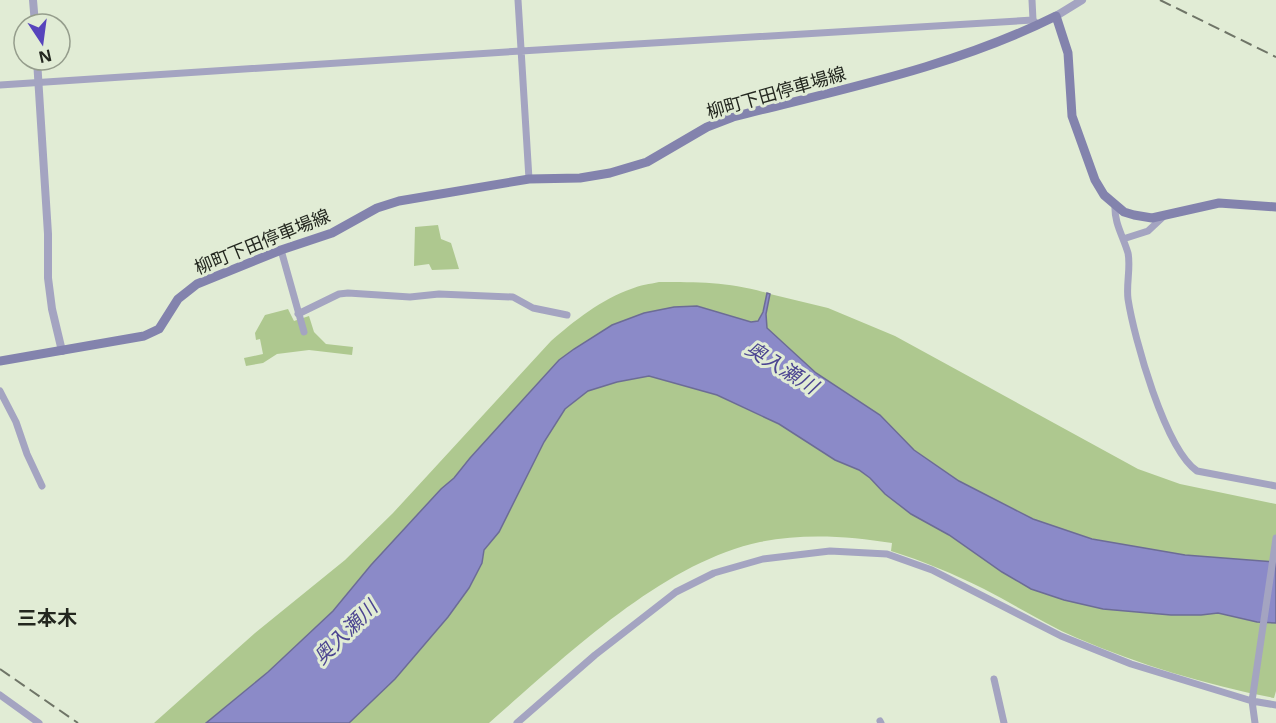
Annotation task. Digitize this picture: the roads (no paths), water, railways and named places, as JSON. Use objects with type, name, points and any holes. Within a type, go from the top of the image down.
[{"type":"main road","name":"柳町下田停車場線","points":[[0,361],[144,336],[154,332],[159,329],[178,299],[197,284],[281,250],[332,233],[377,208],[399,201],[529,179],[580,178],[610,173],[646,162],[707,127],[733,117],[920,69],[1009,38],[1035,23],[1056,16]]},
{"type":"main road","points":[[1056,16],[1068,53],[1072,116],[1095,180],[1104,195],[1124,212],[1152,218],[1219,203],[1276,207]]},
{"type":"street","points":[[518,0],[529,179]]},
{"type":"street","points":[[0,85],[521,51],[1035,23],[1032,0]]},
{"type":"street","points":[[1056,16],[1082,0]]},
{"type":"street","points":[[38,72],[48,234],[48,278],[52,309],[62,351]]},
{"type":"street","points":[[1115,204],[1115,218],[1128,255],[1128,299],[1154,397],[1168,429],[1189,465],[1197,471],[1276,486]]},
{"type":"street","points":[[1123,239],[1148,231],[1164,216]]},
{"type":"street","points":[[281,250],[304,332]]},
{"type":"street","points":[[298,314],[348,292],[410,297],[439,294],[513,297],[533,308],[567,315]]},
{"type":"street","points":[[0,391],[16,422],[27,454],[42,486]]},
{"type":"street","points":[[1255,723],[1252,698],[1276,538]]},
{"type":"street","points":[[517,723],[595,655],[676,592],[714,573],[763,559],[830,551],[887,554],[932,570],[1061,636],[1131,664],[1276,705]]},
{"type":"street","points":[[994,679],[1004,723]]},
{"type":"street","points":[[0,695],[39,723]]},
{"type":"water","name":"奥入瀬川","points":[[767,293],[770,294],[766,314],[767,328],[816,373],[880,415],[914,450],[959,481],[1033,519],[1092,539],[1185,555],[1276,562],[1276,623],[1257,622],[1218,613],[1171,615],[1103,609],[1031,589],[949,535],[911,514],[859,470],[835,460],[779,424],[717,395],[649,376],[617,382],[588,391],[565,409],[544,442],[499,532],[484,550],[482,563],[469,588],[448,617],[395,679],[349,723],[206,723],[268,672],[333,611],[371,565],[441,489],[454,478],[559,360],[612,325],[644,313],[674,307],[697,306],[751,322],[758,321],[763,312]]},
{"type":"railway","points":[[1160,0],[1276,57]]},
{"type":"railway","points":[[0,669],[78,723]]},
{"type":"district","name":"三本木","points":[[47,617]]}]
